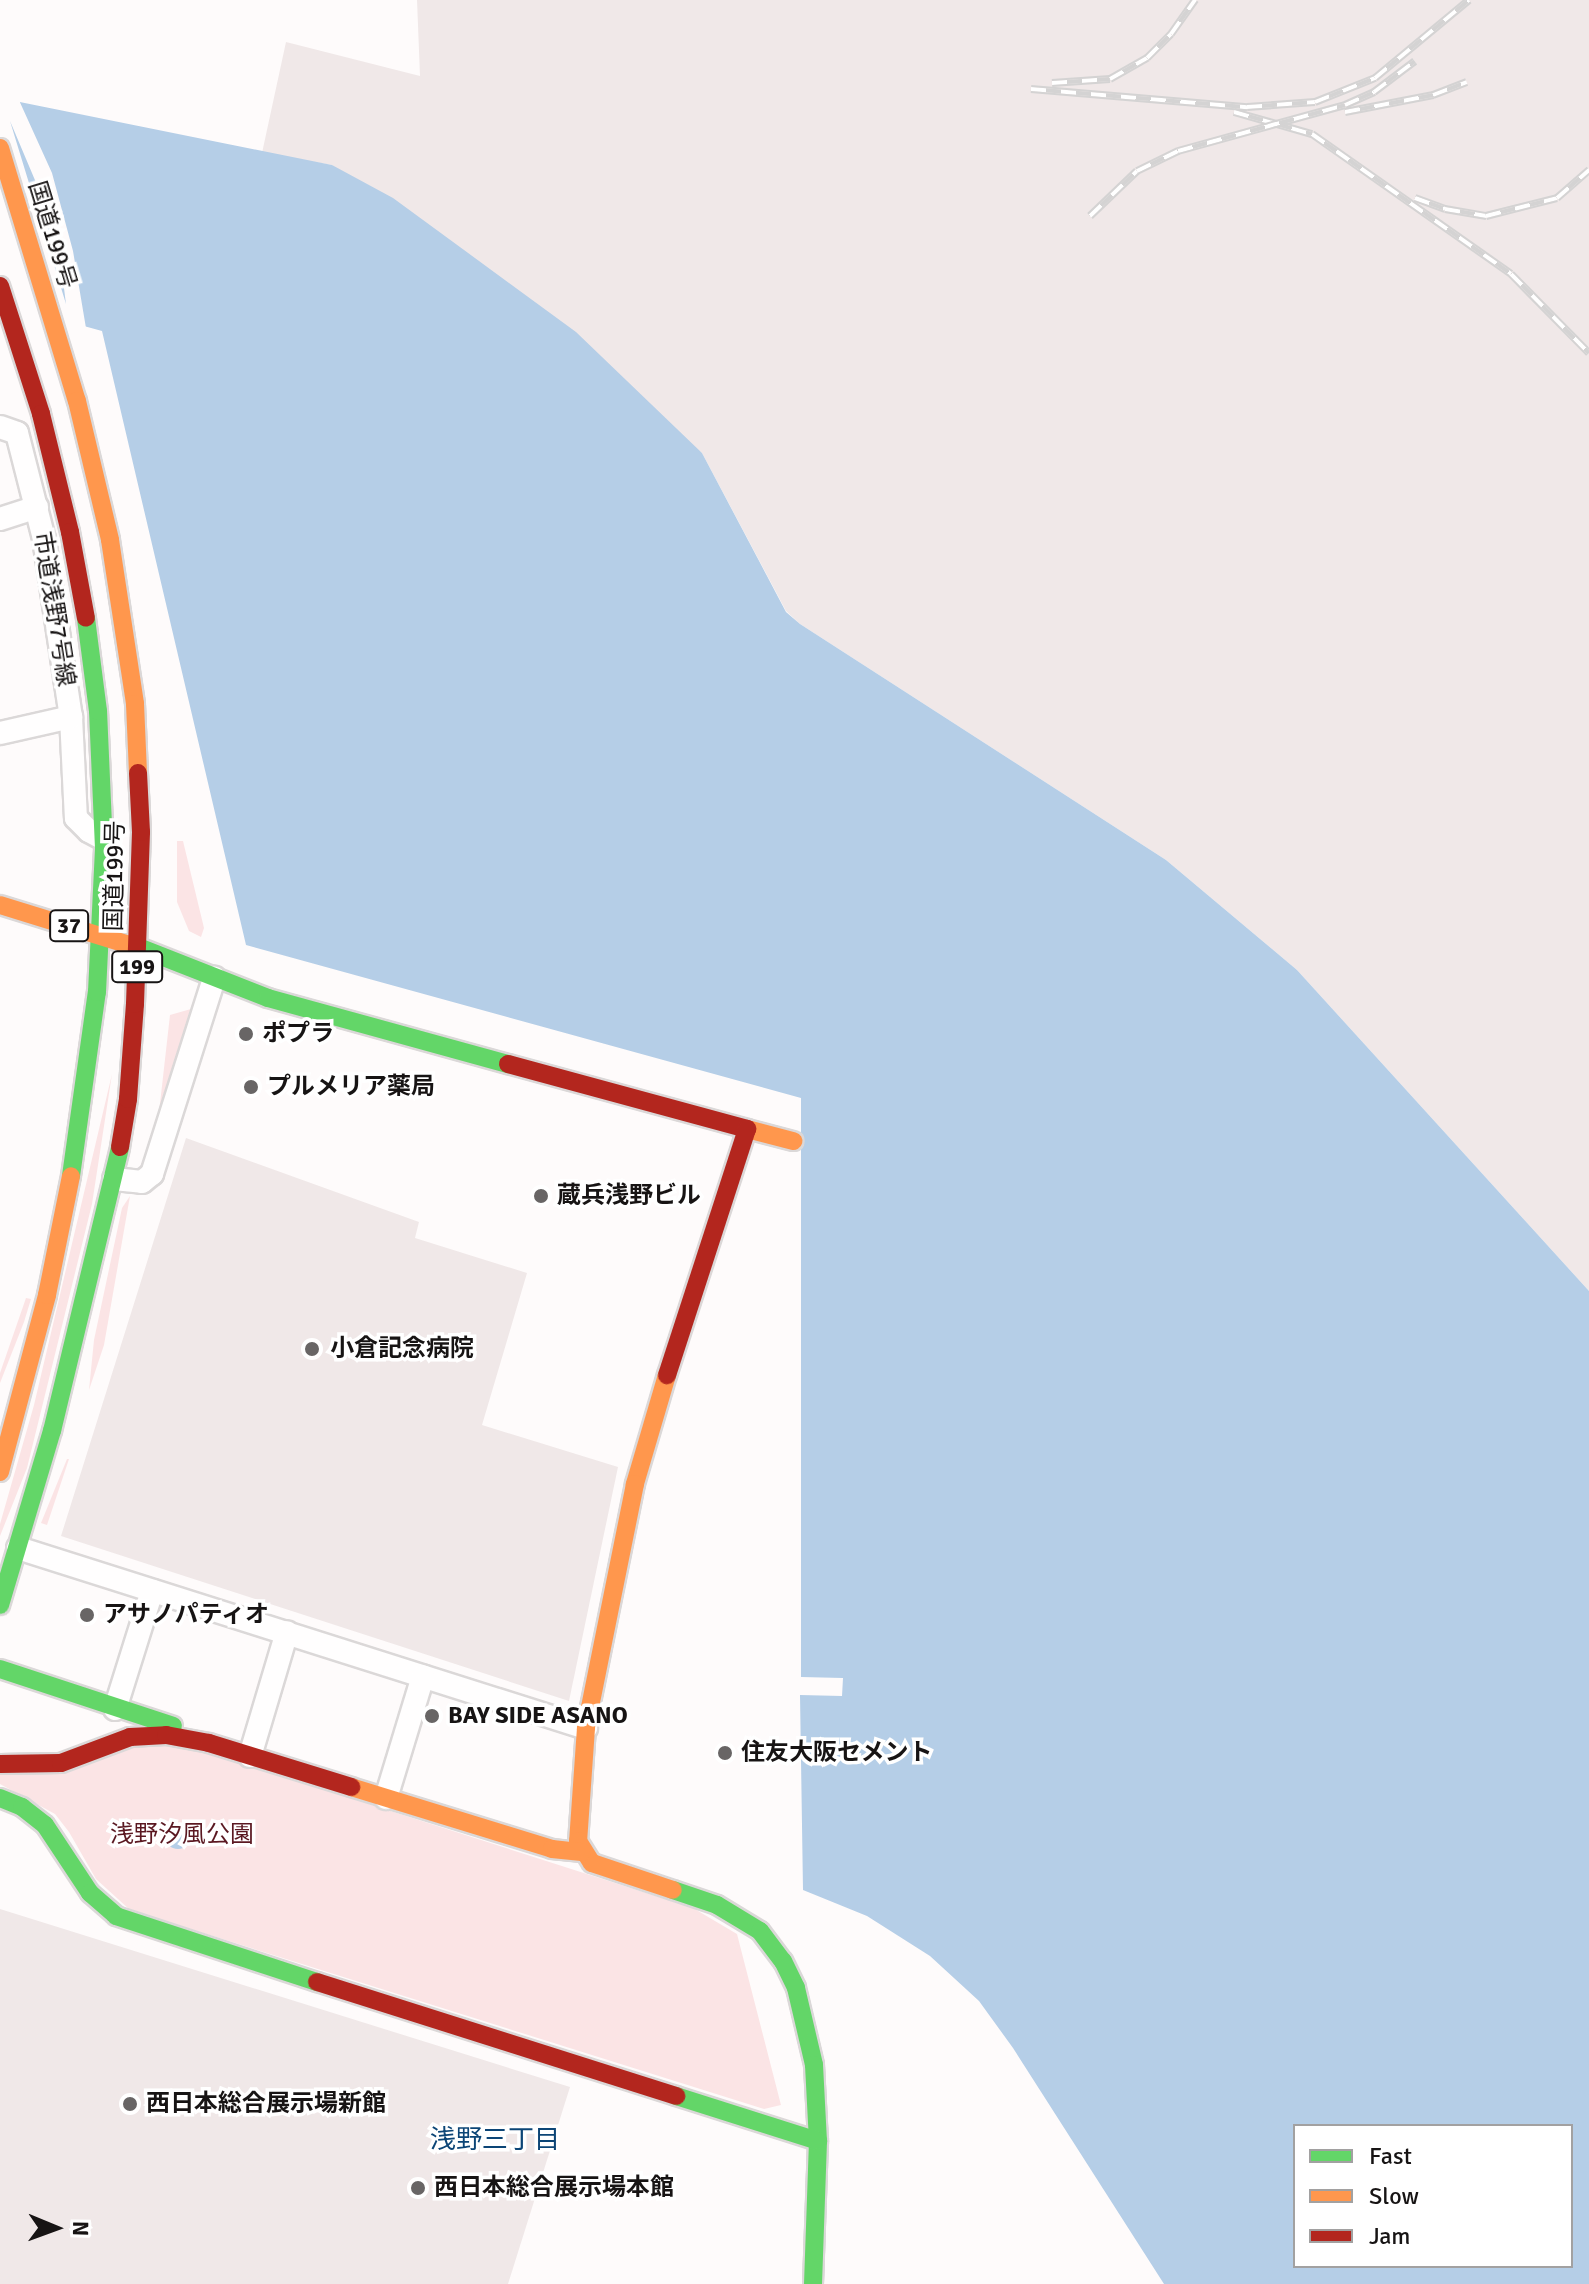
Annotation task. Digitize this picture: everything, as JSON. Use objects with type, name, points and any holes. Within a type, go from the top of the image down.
[{"type":"main road","name":"国道199号","points":[[0,148],[93,457],[124,617],[139,768],[138,947],[128,1099],[114,1179],[64,1388],[0,1605]]},
{"type":"main road","points":[[0,163],[17,321],[58,340]]},
{"type":"main road","name":"国道199号","points":[[0,286],[17,321],[20,344],[70,532],[90,640],[103,789],[104,839],[92,1049],[72,1179],[47,1295],[0,1472]]},
{"type":"main road","points":[[0,347],[20,344]]},
{"type":"main road","name":"37","points":[[0,905],[138,947]]},
{"type":"main road","points":[[138,947],[268,998],[793,1141]]},
{"type":"main road","points":[[747,1129],[656,1408],[635,1484],[586,1728],[577,1827],[582,1852],[592,1863],[717,1905],[741,1917],[772,1945],[796,1988],[814,2065],[818,2141],[814,2177],[813,2284]]},
{"type":"main road","points":[[0,1669],[174,1726],[190,1739]]},
{"type":"main road","points":[[0,1764],[61,1763],[130,1737],[150,1734],[190,1739],[552,1849],[582,1852]]},
{"type":"main road","points":[[0,1798],[22,1807],[45,1825],[97,1901],[134,1924],[818,2141]]},
{"type":"main road","points":[[818,2141],[834,2184],[834,2227]]},
{"type":"street","name":"市道浅野7号線","points":[[1,424],[17,433],[44,539],[71,717],[75,806]]},
{"type":"street","points":[[0,519],[37,507]]},
{"type":"street","points":[[44,539],[70,532]]},
{"type":"street","points":[[0,733],[71,717]]},
{"type":"street","points":[[103,789],[93,807],[75,806],[80,824],[104,839]]},
{"type":"street","points":[[114,1179],[142,1182],[152,1174],[214,978]]},
{"type":"street","points":[[18,1548],[586,1728]]},
{"type":"street","points":[[115,1709],[152,1591]]},
{"type":"street","points":[[250,1756],[287,1632]]},
{"type":"street","points":[[386,1798],[423,1676]]},
{"type":"shaded area","points":[[417,0],[1589,0],[1589,1291],[1297,970],[1166,860],[800,624],[786,611],[702,453],[332,165],[262,153],[286,42],[420,76]]},
{"type":"shaded area","name":"小倉記念病院","points":[[186,1138],[419,1222],[415,1238],[527,1273],[482,1425],[618,1467],[569,1701],[61,1536]]},
{"type":"shaded area","points":[[0,1909],[570,2087],[508,2284],[0,2284]]},
{"type":"green space","points":[[177,841],[183,841],[204,928],[201,937],[189,931],[177,902]]},
{"type":"green space","points":[[198,1007],[156,1139],[170,1015]]},
{"type":"green space","points":[[112,1074],[92,1204],[27,1468],[0,1536],[0,1524],[34,1405]]},
{"type":"green space","points":[[130,1196],[104,1345],[89,1390],[94,1340],[122,1208]]},
{"type":"green space","points":[[26,1298],[31,1299],[24,1322],[0,1383],[0,1373]]},
{"type":"green space","points":[[67,1459],[47,1525],[41,1523]]},
{"type":"green space","name":"浅野汐風公園","points":[[169,1740],[693,1908],[737,1934],[781,2105],[764,2109],[130,1910],[96,1879],[55,1814],[0,1784],[0,1771]]},
{"type":"water","points":[[0,98],[332,165],[393,198],[576,332],[702,453],[786,612],[1166,860],[1297,970],[1589,1291],[1589,2284],[1164,2284],[1013,2048],[979,2001],[930,1956],[867,1916],[803,1890],[800,1695],[842,1696],[843,1678],[801,1677],[801,1098],[246,945],[102,331],[0,303]]},
{"type":"water","points":[[178,1823],[187,1827],[191,1836],[187,1845],[178,1849],[169,1845],[165,1836],[169,1827]]},
{"type":"pier","points":[[0,95],[18,98],[52,173],[73,251],[86,328],[0,308]],"holes":[[[10,121],[48,211],[59,249],[66,304]]]},
{"type":"railway","points":[[1052,83],[1110,79],[1147,58],[1171,34],[1195,0]]},
{"type":"railway","points":[[1031,89],[1247,107],[1315,102],[1375,78],[1469,0]]},
{"type":"railway","points":[[1090,216],[1137,171],[1178,151],[1345,105],[1374,92],[1415,61]]},
{"type":"railway","points":[[1345,112],[1433,95],[1467,82]]},
{"type":"railway","points":[[1234,112],[1312,134],[1511,274],[1589,353]]},
{"type":"railway","points":[[1415,198],[1445,209],[1486,216],[1557,198],[1589,170]]},
{"type":"traffic: fast","points":[[71,1176],[97,992],[104,848],[98,711],[86,618]]},
{"type":"traffic: fast","points":[[138,947],[268,998],[508,1064]]},
{"type":"traffic: fast","points":[[0,1605],[52,1431],[120,1147]]},
{"type":"traffic: fast","points":[[0,1669],[173,1726]]},
{"type":"traffic: fast","points":[[0,1798],[22,1807],[45,1825],[90,1893],[116,1916],[317,1982]]},
{"type":"traffic: fast","points":[[673,1890],[717,1905],[760,1931],[783,1961],[796,1988],[814,2065],[818,2141],[813,2284]]},
{"type":"traffic: fast","points":[[676,2096],[818,2141]]},
{"type":"traffic: slow","points":[[0,148],[77,401],[110,540],[135,704],[138,773]]},
{"type":"traffic: slow","points":[[0,905],[126,944]]},
{"type":"traffic: slow","points":[[747,1129],[793,1141]]},
{"type":"traffic: slow","points":[[0,1472],[47,1295],[71,1176]]},
{"type":"traffic: slow","points":[[667,1375],[635,1484],[586,1728],[578,1841],[592,1863],[673,1890]]},
{"type":"traffic: slow","points":[[351,1787],[552,1849],[582,1852]]},
{"type":"traffic: jam","points":[[0,286],[41,414],[70,532],[86,618]]},
{"type":"traffic: jam","points":[[120,1147],[128,1099],[135,1004],[141,832],[138,773]]},
{"type":"traffic: jam","points":[[508,1064],[747,1129],[667,1375]]},
{"type":"traffic: jam","points":[[0,1764],[61,1763],[130,1737],[166,1735],[209,1743],[351,1787]]},
{"type":"traffic: jam","points":[[317,1982],[676,2096]]},
{"type":"place","name":"ポプラ","points":[[246,1034]]},
{"type":"place","name":"プルメリア薬局","points":[[251,1087]]},
{"type":"place","name":"蔵兵浅野ビル","points":[[541,1196]]},
{"type":"place","name":"小倉記念病院","points":[[312,1349]]},
{"type":"place","name":"アサノパティオ","points":[[87,1615]]},
{"type":"place","name":"BAY SIDE ASANO","points":[[432,1716]]},
{"type":"place","name":"住友大阪セメント","points":[[725,1753]]},
{"type":"place","name":"西日本総合展示場新館","points":[[130,2104]]},
{"type":"place","name":"西日本総合展示場本館","points":[[418,2188]]},
{"type":"district","name":"浅野三丁目","points":[[495,2141]]}]
